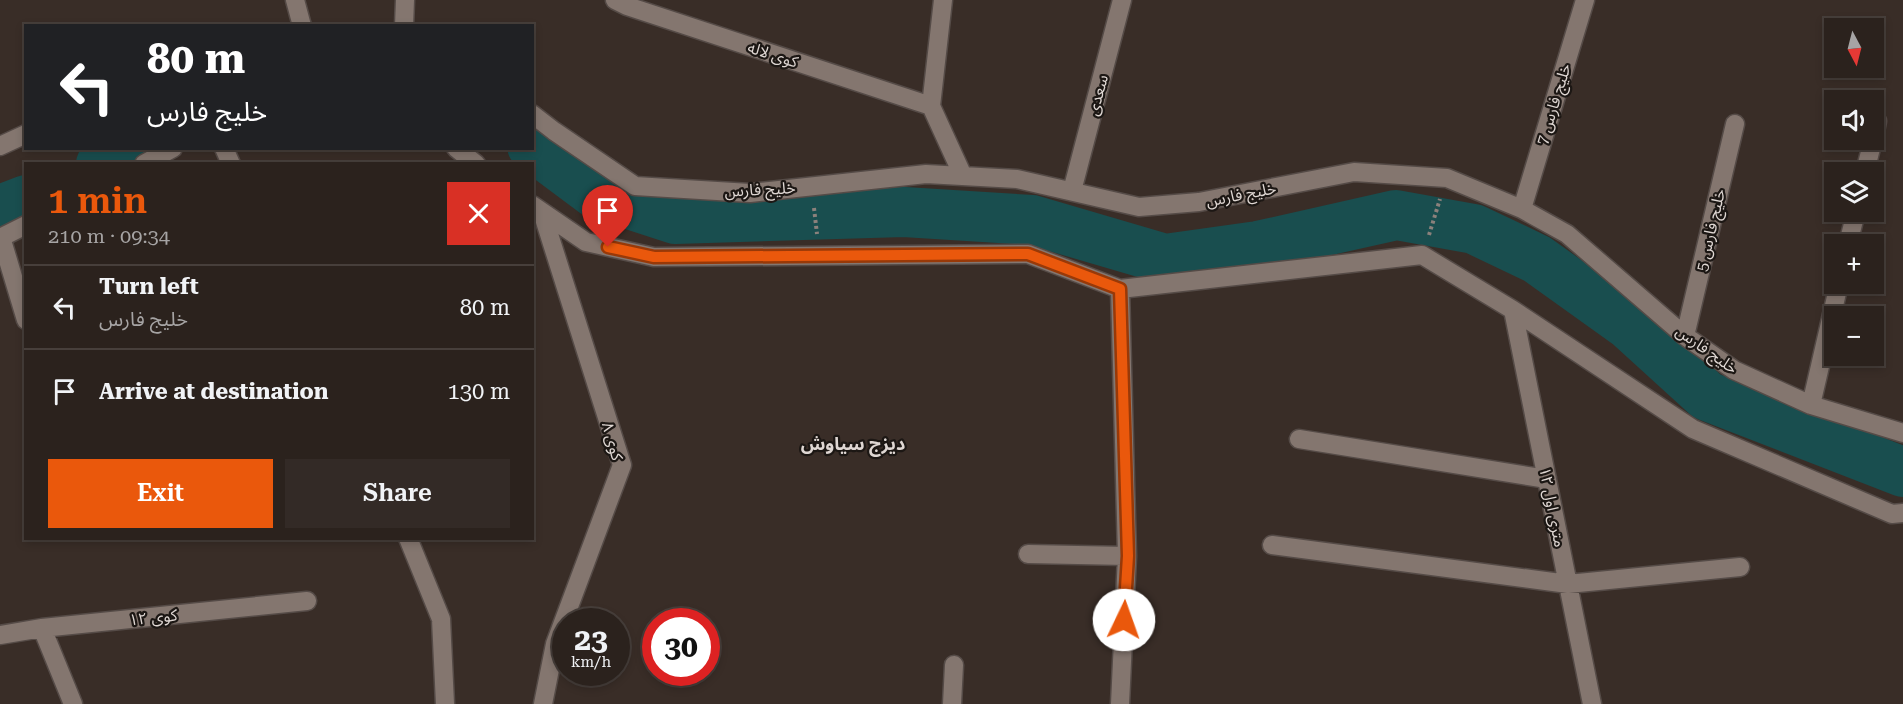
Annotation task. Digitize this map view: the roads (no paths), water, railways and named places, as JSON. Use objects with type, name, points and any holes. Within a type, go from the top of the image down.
[{"type":"street","points":[[295,0],[301,24]]},
{"type":"street","points":[[404,24],[405,0]]},
{"type":"street","name":"کوی لاله","points":[[615,0],[627,6],[931,106]]},
{"type":"street","points":[[943,0],[931,106],[963,176]]},
{"type":"street","name":"سعدی","points":[[1072,191],[1122,0]]},
{"type":"street","name":"خلیج فارس 7","points":[[1522,208],[1585,0]]},
{"type":"street","name":"خلیج فارس","points":[[534,115],[636,186],[750,193],[926,174],[1017,179],[1139,207],[1199,202],[1354,172],[1447,178],[1522,208],[1567,234],[1685,336],[1734,370],[1811,405],[1903,433]]},
{"type":"street","name":"خلیج فارس 5","points":[[1685,336],[1735,123]]},
{"type":"street","points":[[0,146],[24,135]]},
{"type":"street","points":[[148,162],[169,150]]},
{"type":"street","points":[[458,150],[474,162]]},
{"type":"street","points":[[537,208],[586,242],[654,257],[1028,254],[1120,289],[1422,255],[1513,310],[1693,429],[1892,514],[1903,513]]},
{"type":"street","name":"کوی ۸","points":[[537,208],[622,465],[555,644],[543,704]]},
{"type":"street","points":[[24,226],[0,238],[24,314]]},
{"type":"street","points":[[1120,289],[1128,556],[1120,704]]},
{"type":"street","points":[[1811,405],[1837,294]]},
{"type":"street","name":"۱۲ متری اول","points":[[1513,310],[1592,704]]},
{"type":"street","points":[[1299,439],[1547,479]]},
{"type":"street","points":[[409,540],[441,619],[445,704]]},
{"type":"street","points":[[1272,545],[1568,584],[1740,567]]},
{"type":"street","points":[[1028,554],[1128,556]]},
{"type":"street","name":"کوی ۱۲","points":[[0,635],[42,628],[307,601]]},
{"type":"street","points":[[42,628],[73,704]]},
{"type":"street","points":[[952,704],[954,665]]},
{"type":"waterway","points":[[534,147],[595,193],[675,219],[904,212],[1032,220],[1165,259],[1258,246],[1396,215],[1474,229],[1537,259],[1629,325],[1707,396],[1903,472]]},
{"type":"waterway","points":[[104,162],[125,150]]},
{"type":"waterway","points":[[0,210],[24,201]]},
{"type":"district","name":"دیزج سیاوش","points":[[853,444]]}]
